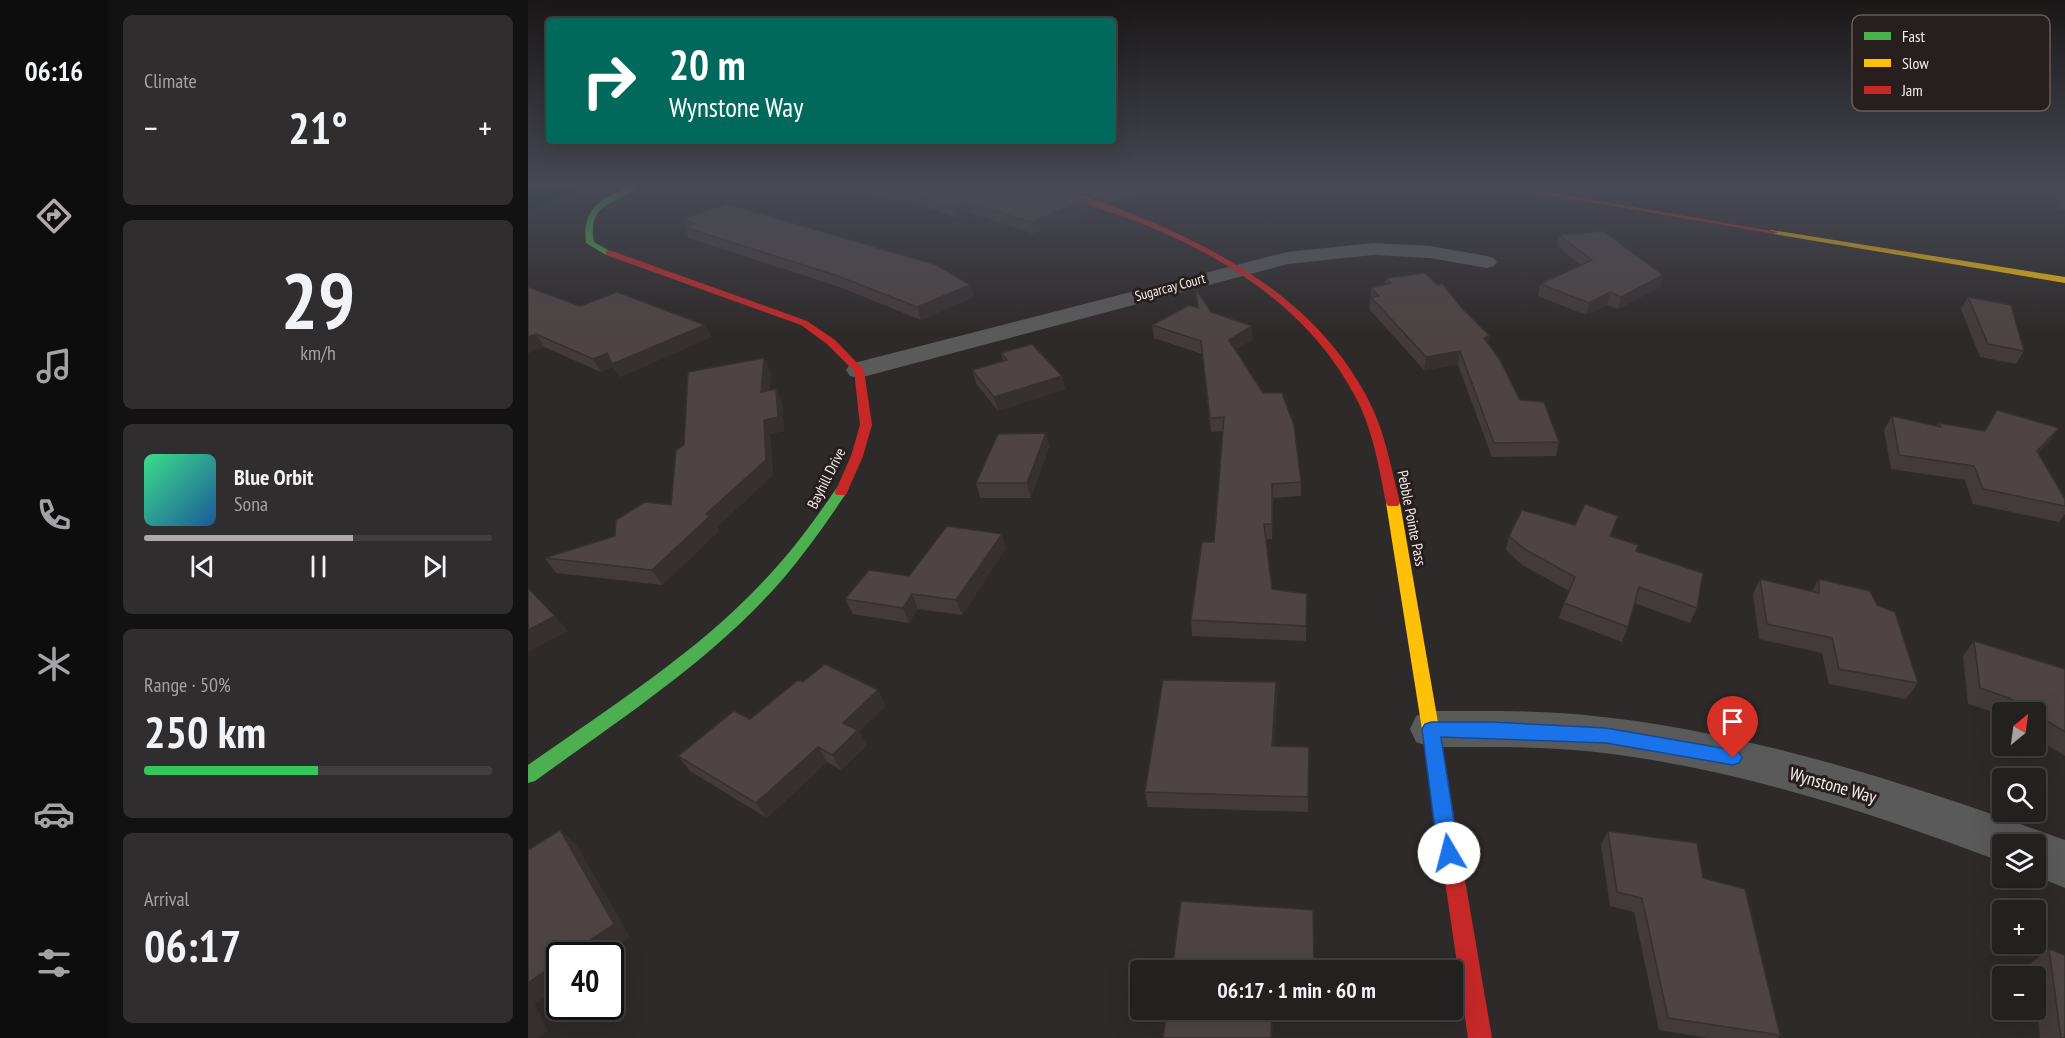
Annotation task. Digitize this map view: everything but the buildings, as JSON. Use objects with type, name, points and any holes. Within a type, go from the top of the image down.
[{"type":"street","points":[[587,236],[590,243],[612,255],[754,303],[804,323],[831,342],[859,370]]},
{"type":"street","name":"Pebble Pointe Pass","points":[[1189,236],[1242,268],[1281,297],[1328,346],[1361,398],[1378,439],[1397,520],[1480,1038]]},
{"type":"street","points":[[1803,236],[2065,280]]},
{"type":"street","name":"Sugarcay Court","points":[[859,370],[1242,268],[1297,256],[1372,249],[1430,252],[1487,262]]},
{"type":"street","name":"Bayhill Drive","points":[[528,775],[667,677],[731,624],[815,534],[841,492],[857,456],[866,425],[865,401],[859,370]]},
{"type":"street","name":"Wynstone Way","points":[[1431,729],[1491,729],[1606,736],[1733,758],[1865,792],[1992,836]]},
{"type":"street","points":[[2046,857],[2065,864]]},
{"type":"traffic: fast","points":[[589,236],[590,243],[609,253]]},
{"type":"traffic: fast","points":[[528,775],[658,682],[739,615],[810,537],[841,492]]},
{"type":"traffic: slow","points":[[1801,236],[2065,280]]},
{"type":"traffic: slow","points":[[1393,503],[1440,786]]},
{"type":"traffic: jam","points":[[1178,236],[1225,260],[1266,287],[1303,318],[1335,355],[1368,411],[1377,436],[1393,503]]},
{"type":"traffic: jam","points":[[609,253],[804,323],[831,342],[859,370],[866,425],[857,456],[841,492]]},
{"type":"traffic: jam","points":[[1440,786],[1480,1038]]},
{"type":"route","points":[[1449,853],[1431,729],[1491,729],[1606,736],[1733,758]]}]
